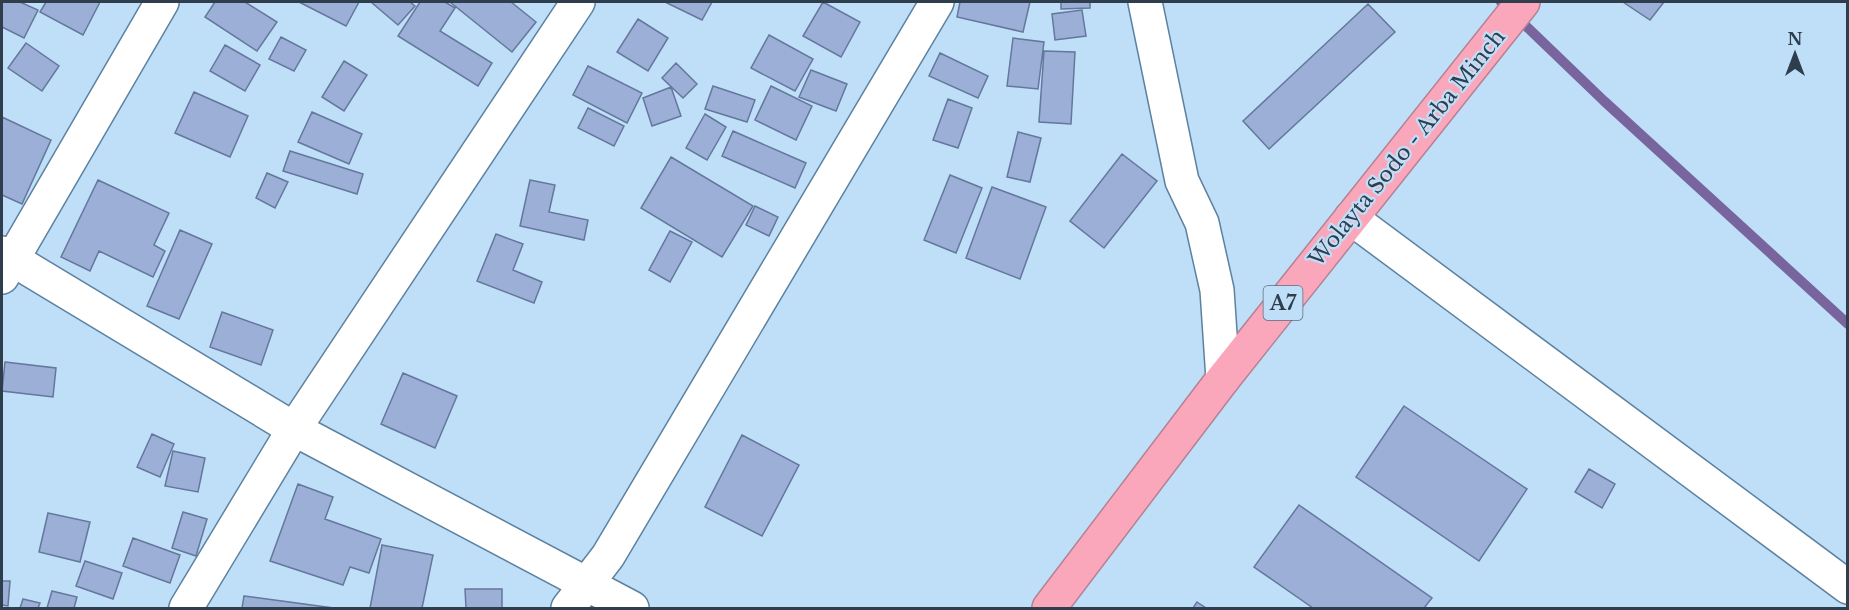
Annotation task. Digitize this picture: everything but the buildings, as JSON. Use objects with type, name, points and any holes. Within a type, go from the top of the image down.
[{"type":"highway","name":"Wolayta Sodo - Arba Minch","points":[[1049,609],[1223,379],[1523,2]]},
{"type":"street","points":[[162,2],[5,263],[294,429],[577,597],[632,609]]},
{"type":"street","points":[[186,609],[294,429],[578,2]]},
{"type":"street","points":[[577,597],[608,556],[937,2]]},
{"type":"street","points":[[1145,2],[1182,182],[1202,223],[1216,290],[1223,379]]},
{"type":"street","points":[[1351,218],[1848,587]]},
{"type":"waterway","points":[[1501,2],[1604,101],[1848,324]]}]
